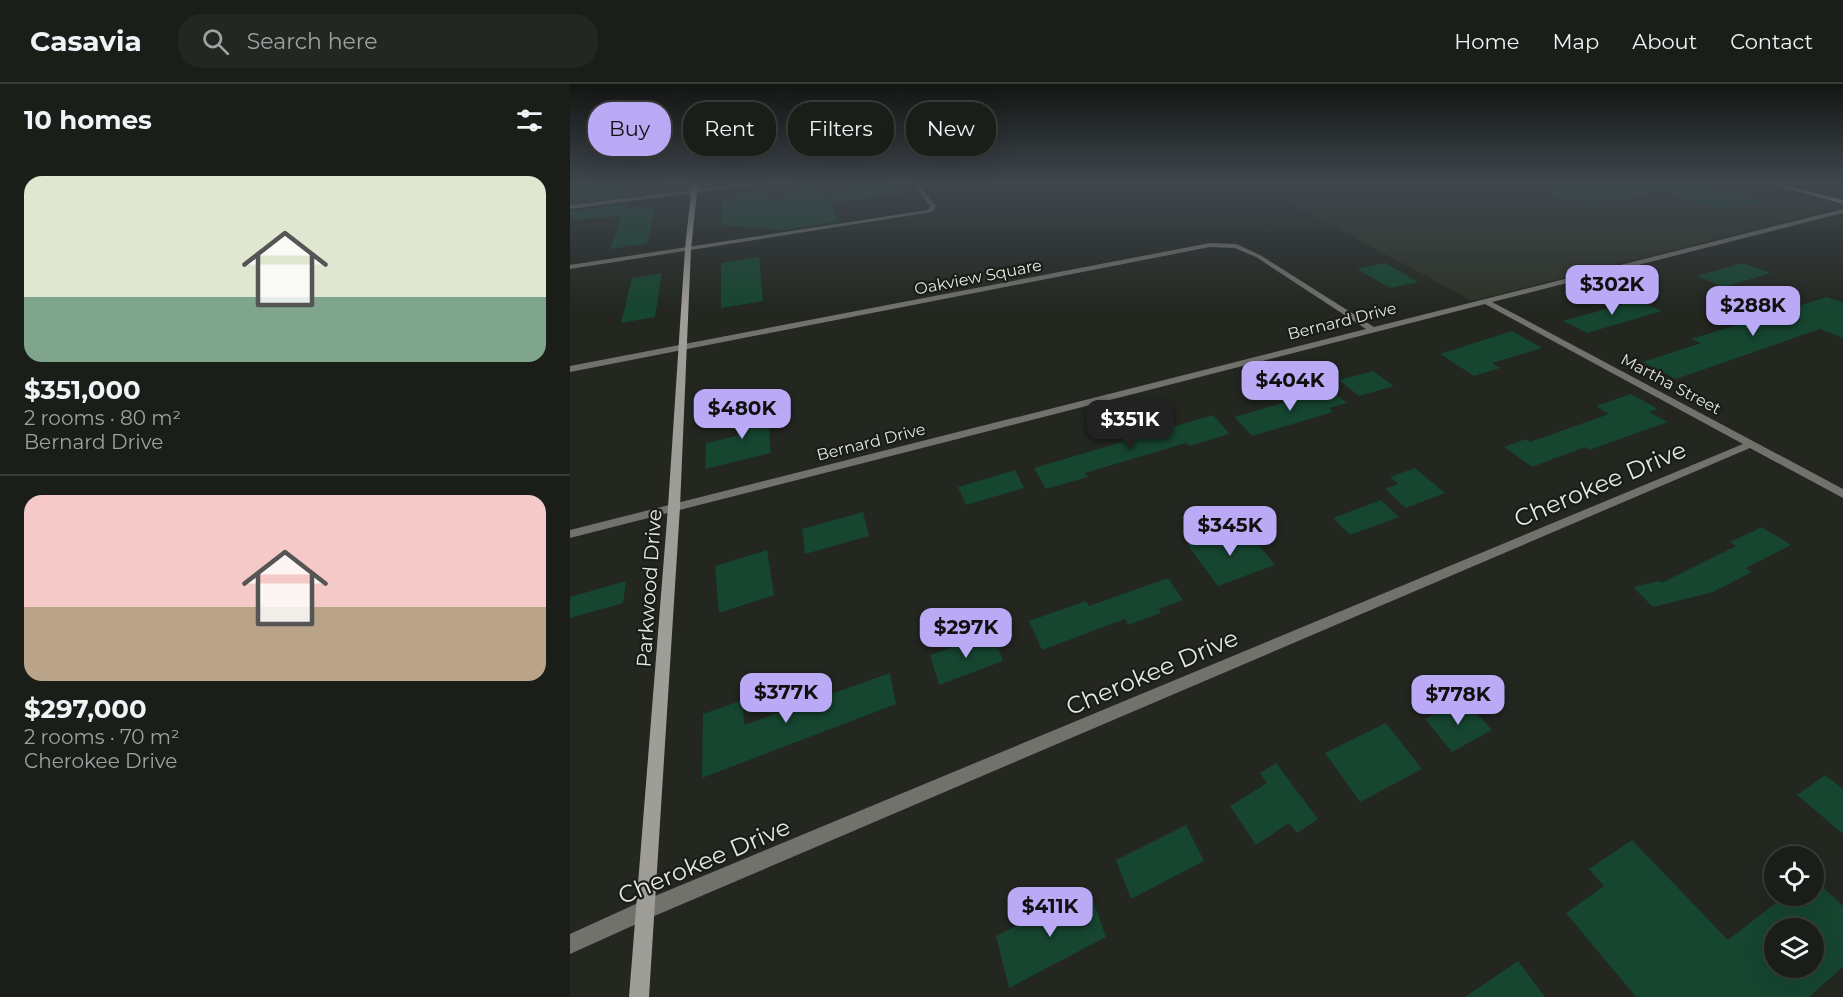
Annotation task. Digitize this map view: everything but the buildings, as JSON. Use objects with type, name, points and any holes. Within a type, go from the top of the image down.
[{"type":"street","name":"Parkwood Drive","points":[[639,997],[674,507],[690,226]]},
{"type":"street","points":[[570,267],[844,226]]},
{"type":"street","name":"Bernard Drive","points":[[570,534],[1785,226]]},
{"type":"street","name":"Oakview Square","points":[[570,369],[1209,245],[1236,246],[1258,256],[1371,329]]},
{"type":"street","name":"Martha Street","points":[[1484,301],[1843,494]]},
{"type":"street","name":"Cherokee Drive","points":[[570,944],[645,910],[1752,444]]},
{"type":"shaded area","points":[[1333,226],[1770,226],[1472,301]]}]
